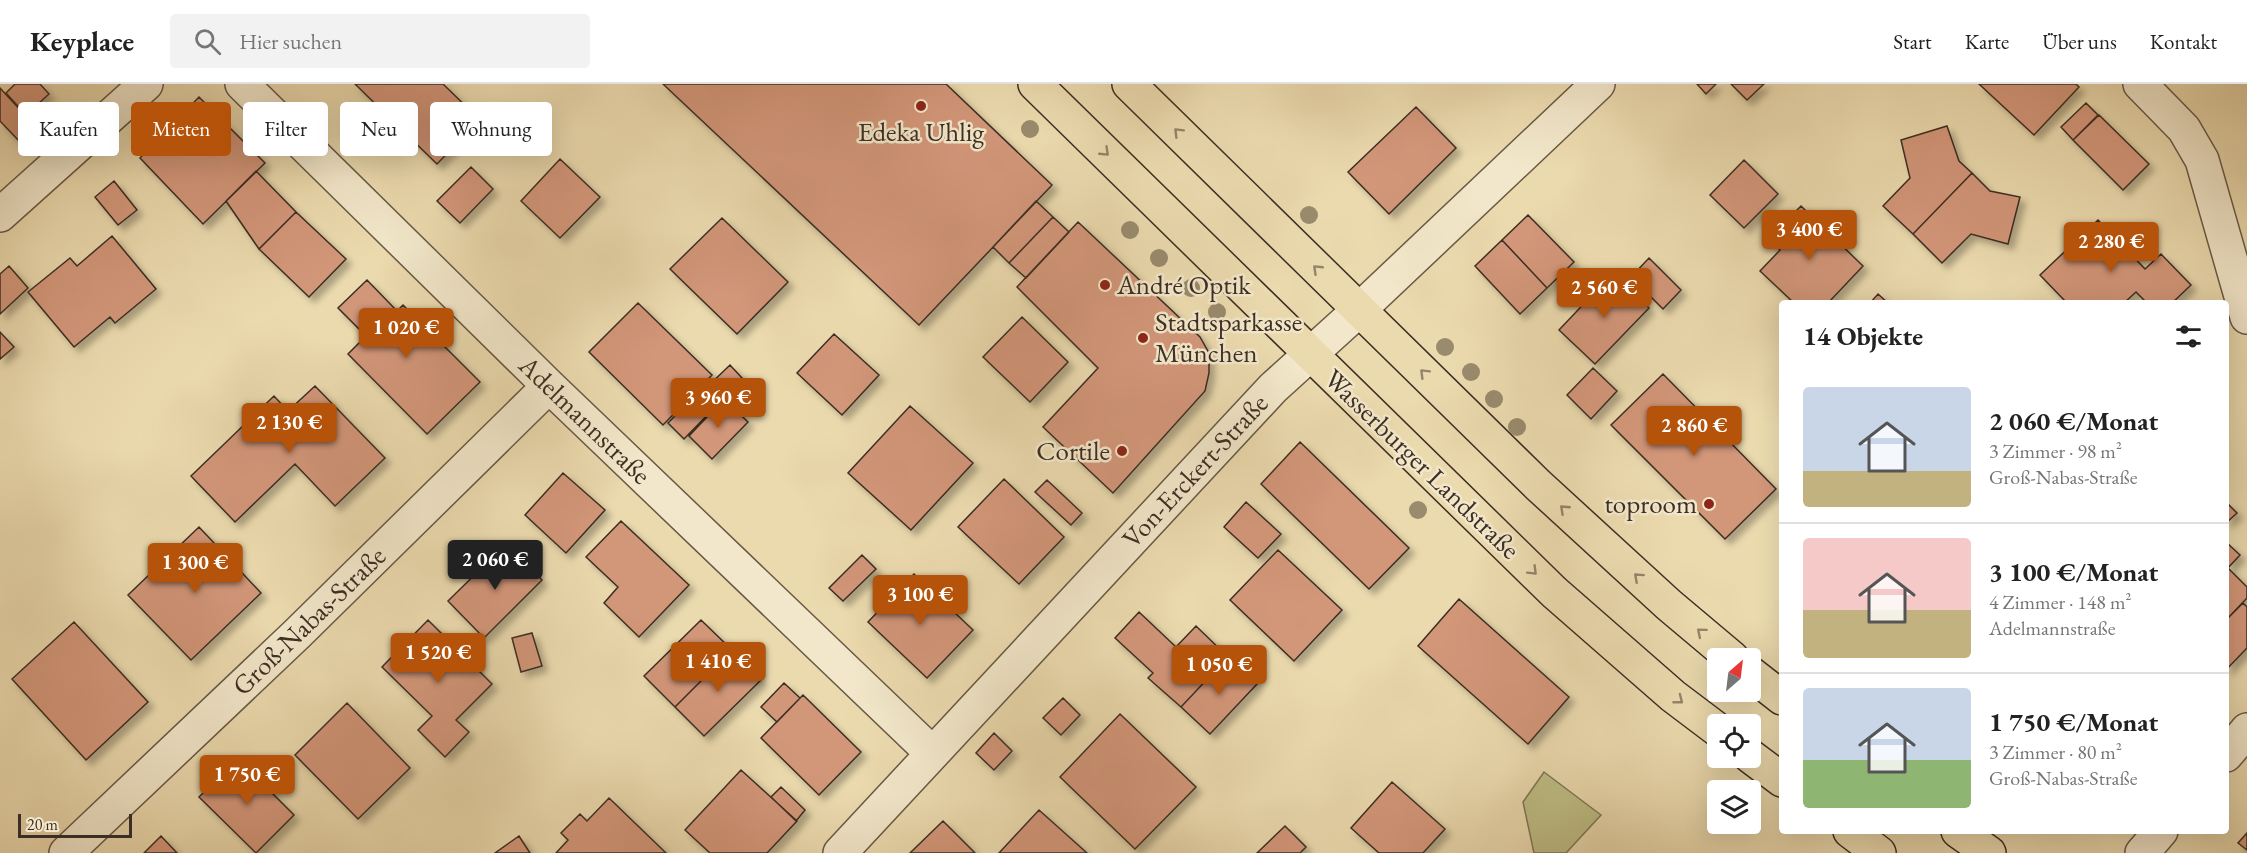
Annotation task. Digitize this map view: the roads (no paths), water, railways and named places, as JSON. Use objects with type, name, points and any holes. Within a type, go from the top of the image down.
[{"type":"main road","name":"Wasserburger Landstraße","points":[[1035,84],[1554,592],[1673,696],[1707,722]]},
{"type":"main road","points":[[1129,84],[1590,533],[1721,648]]},
{"type":"main road","points":[[1761,682],[1779,696]]},
{"type":"main road","points":[[1761,764],[1779,778]]},
{"type":"main road","points":[[1854,834],[1879,853]]},
{"type":"main road","points":[[1962,834],[1989,853]]},
{"type":"street","points":[[0,215],[146,84]]},
{"type":"street","name":"Adelmannstraße","points":[[242,84],[549,386],[932,753]]},
{"type":"street","name":"Von-Erckert-Straße","points":[[840,853],[1257,404],[1598,84]]},
{"type":"street","points":[[2139,84],[2184,129],[2202,160],[2247,316]]},
{"type":"street","name":"Groß-Nabas-Straße","points":[[66,853],[289,642],[549,386]]},
{"type":"street","points":[[2229,751],[2247,730]]},
{"type":"street","points":[[2142,853],[2158,834]]},
{"type":"place","name":"Edeka Uhlig","points":[[921,106]]},
{"type":"place","name":"André Optik","points":[[1105,285]]},
{"type":"place","name":"Stadtsparkasse München","points":[[1143,338]]},
{"type":"place","name":"Cortile","points":[[1122,451]]},
{"type":"place","name":"toproom","points":[[1709,504]]}]
